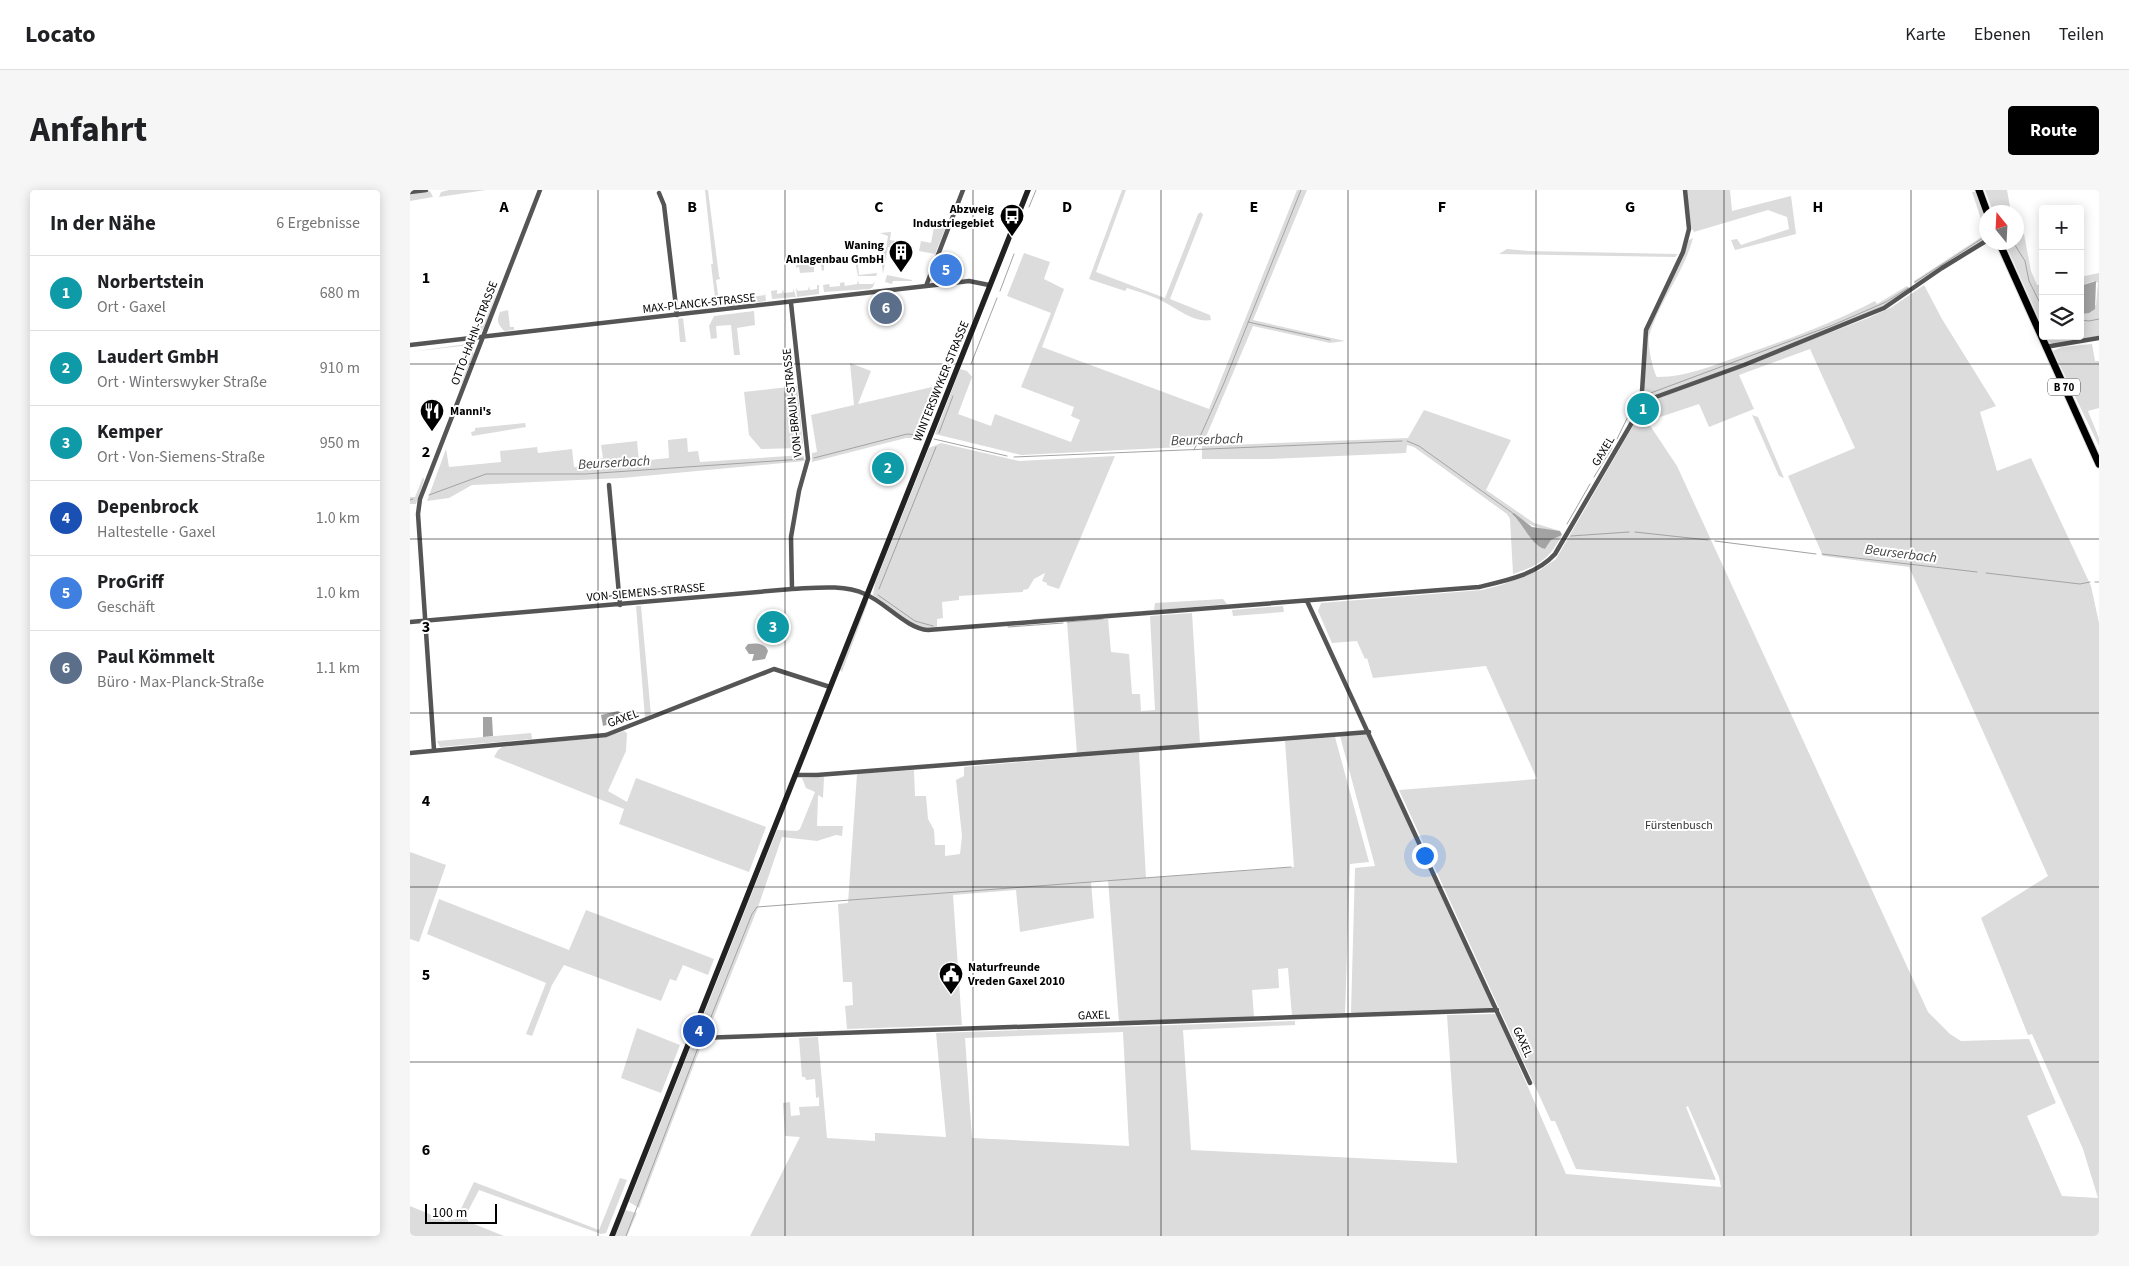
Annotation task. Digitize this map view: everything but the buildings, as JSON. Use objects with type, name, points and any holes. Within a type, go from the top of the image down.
[{"type":"main road","points":[[1979,190],[1984,205]]},
{"type":"main road","name":"B 70","points":[[2003,250],[2099,464]]},
{"type":"street","points":[[410,192],[426,190]]},
{"type":"street","name":"OTTO-HAHN-STRASSE","points":[[434,750],[418,514],[420,499],[540,190]]},
{"type":"street","points":[[926,286],[963,190]]},
{"type":"street","name":"WINTERSWYKER STRASSE","points":[[612,1236],[1028,190]]},
{"type":"street","name":"GAXEL","points":[[1530,1083],[1307,600],[1452,589],[1495,583],[1546,563],[1558,548],[1642,402],[1643,344],[1646,330],[1683,252],[1689,229],[1685,190]]},
{"type":"street","points":[[659,193],[664,205],[677,315]]},
{"type":"street","points":[[1642,402],[1750,362],[1884,308],[1979,245]]},
{"type":"street","name":"MAX-PLANCK-STRASSE","points":[[410,346],[969,281],[989,285]]},
{"type":"street","name":"VON-BRAUN-STRASSE","points":[[791,303],[808,459],[799,491],[793,526],[790,561],[792,588]]},
{"type":"street","points":[[2045,347],[2099,338]]},
{"type":"street","points":[[609,485],[620,605]]},
{"type":"street","name":"VON-SIEMENS-STRASSE","points":[[410,622],[620,605],[792,588],[834,588],[866,594],[886,605],[912,626],[928,630],[1307,600]]},
{"type":"street","name":"GAXEL","points":[[410,753],[606,735],[774,669],[830,687]]},
{"type":"street","points":[[795,775],[817,775],[1369,732]]},
{"type":"street","name":"GAXEL","points":[[691,1036],[699,1038],[1497,1010]]},
{"type":"green space","points":[[449,190],[486,190],[439,197],[441,192]]},
{"type":"green space","points":[[705,190],[708,190],[720,279],[716,280],[719,302],[722,304],[719,307],[716,306]]},
{"type":"green space","points":[[1122,190],[1126,190],[1096,272],[1165,298],[1198,214],[1201,212],[1203,215],[1170,299],[1210,315],[1211,320],[1193,317],[1180,312],[1160,300],[1127,288],[1125,291],[1089,279]]},
{"type":"green space","points":[[1297,190],[1307,190],[1253,320],[1345,341],[1330,343],[1253,326],[1202,446],[1021,455],[935,434],[960,369],[967,371],[972,377],[958,414],[991,426],[995,414],[1071,442],[1080,420],[1071,416],[1074,407],[1021,387],[1051,313],[1007,296],[1024,253],[1050,262],[1044,279],[1064,289],[1042,347],[1209,409]]},
{"type":"green space","points":[[1686,190],[1730,190],[1732,211],[1791,196],[1796,234],[1735,250],[1731,240],[1737,239],[1741,245],[1789,229],[1787,217],[1768,210],[1694,232],[1691,227]]},
{"type":"green space","points":[[1985,190],[2007,190],[2010,205],[1990,205]]},
{"type":"green space","points":[[430,191],[433,197],[410,201],[410,193]]},
{"type":"green space","points":[[1972,192],[1977,192],[1981,205],[1979,205],[1979,213]]},
{"type":"green space","points":[[947,225],[935,254],[919,251],[921,241],[931,243],[934,227]]},
{"type":"green space","points":[[891,232],[890,240],[901,242],[899,248],[888,247],[883,274],[880,250],[886,250],[888,236],[880,233]]},
{"type":"green space","points":[[2024,234],[2031,271],[2037,285],[2039,285],[2039,319],[2008,250],[2024,250]]},
{"type":"green space","points":[[1693,238],[1684,263],[1653,323],[1649,336],[1651,357],[1657,377],[1681,375],[1715,365],[1781,342],[1875,301],[1877,304],[1907,286],[1911,289],[1887,306],[1759,358],[1650,398],[1646,397],[1644,387],[1647,332],[1689,240]]},
{"type":"green space","points":[[1979,239],[1979,244],[1917,284],[1914,281]]},
{"type":"green space","points":[[1507,249],[1678,254],[1675,257],[1499,254]]},
{"type":"green space","points":[[857,256],[859,275],[877,273],[876,276],[858,276],[855,261],[826,261],[826,265],[824,262],[817,263],[816,261]]},
{"type":"green space","points":[[815,261],[816,264],[824,264],[824,270],[822,271],[821,265],[814,265],[814,272],[800,273],[799,267],[796,268],[796,263]]},
{"type":"green space","points":[[2099,273],[2099,336],[2084,339],[2084,312],[2096,305],[2098,283],[2094,281],[2084,285],[2084,276]]},
{"type":"green space","points":[[887,275],[912,281],[893,281],[892,284],[885,282]]},
{"type":"green space","points":[[858,280],[859,284],[873,284],[875,281],[870,289],[824,292],[823,285],[829,284],[830,287],[840,286],[840,283],[844,282],[845,286],[857,284]]},
{"type":"green space","points":[[817,285],[819,285],[819,294],[797,297],[796,288],[798,291],[808,290],[809,286],[810,290],[817,289]]},
{"type":"green space","name":"Fürstenbusch","points":[[1924,285],[1942,319],[1996,406],[1980,412],[1997,471],[2031,458],[2091,586],[2099,623],[2099,1236],[750,1236],[800,1137],[785,1136],[783,1103],[790,1102],[791,1116],[800,1115],[799,1107],[819,1106],[819,1097],[816,1098],[815,1079],[806,1080],[805,1077],[802,1077],[799,1038],[818,1037],[827,1138],[875,1141],[875,1133],[946,1137],[936,1033],[1295,1021],[1295,1025],[1183,1030],[1191,1150],[1457,1163],[1447,1015],[1496,1014],[1566,1174],[1721,1187],[1719,1177],[1688,1106],[1686,1107],[1716,1180],[1576,1169],[1555,1121],[1551,1121],[1399,790],[1537,779],[1486,666],[1373,678],[1367,658],[1365,659],[1357,641],[1332,643],[1318,611],[1321,603],[1482,590],[1540,570],[1556,559],[1641,412],[1677,466],[1928,1012],[1950,1034],[1961,1041],[2029,1039],[2056,1103],[2027,1116],[2062,1196],[2098,1198],[2083,1149],[2032,1034],[2028,1035],[1981,918],[2048,876],[1909,567],[1823,556],[1788,476],[1855,448],[1810,349],[1739,375],[1754,409],[1709,427],[1699,404],[1654,419],[1646,403],[1868,318],[1892,307]],"holes":[[[1123,1032],[1129,1146],[972,1138],[965,1038]]]},
{"type":"green space","points":[[499,286],[485,327],[480,333],[470,336],[470,332],[478,330],[481,325],[483,326]]},
{"type":"green space","points":[[793,288],[796,297],[772,299],[771,291],[777,290],[777,294],[782,293],[783,289],[784,293],[793,292]]},
{"type":"green space","points":[[765,291],[766,301],[731,306],[727,303],[726,296],[728,299],[737,298],[738,294],[739,298],[747,297],[747,293],[749,297],[765,295]]},
{"type":"green space","points":[[707,302],[706,308],[682,310],[679,308],[682,305]]},
{"type":"green space","points":[[508,310],[510,327],[514,327],[514,330],[504,331],[499,324],[498,318],[500,312]]},
{"type":"green space","points":[[754,311],[755,325],[737,328],[740,355],[734,355],[731,325],[716,326],[717,338],[711,339],[709,326],[714,316]]},
{"type":"green space","points":[[683,318],[686,342],[680,342],[678,319]]},
{"type":"green space","points":[[2048,340],[2076,340],[2054,344]]},
{"type":"green space","points":[[467,344],[474,354],[458,393],[471,356],[466,348],[462,346],[410,352]]},
{"type":"green space","points":[[2092,344],[2095,361],[2099,361],[2099,408],[2088,411],[2099,438],[2099,446],[2053,351],[2062,347]]},
{"type":"green space","points":[[850,363],[871,371],[858,404],[941,385],[921,438],[906,438],[812,462],[812,453],[817,452],[811,415],[854,405]]},
{"type":"green space","points":[[797,386],[803,443],[799,448],[761,449],[749,435],[744,392]]},
{"type":"green space","points":[[1424,410],[1511,440],[1486,490],[1534,523],[1560,531],[1546,530],[1525,521],[1514,513],[1512,514],[1539,546],[1545,549],[1551,540],[1562,535],[1552,551],[1542,561],[1513,574],[1510,519],[1507,514],[1414,447],[1407,445],[1406,453],[1269,459],[1202,459],[1202,446],[1408,438]]},
{"type":"green space","points":[[1752,415],[1758,417],[1784,478],[1779,476]]},
{"type":"green space","points":[[525,423],[526,427],[472,436],[471,432],[475,431],[475,428]]},
{"type":"green space","points":[[687,438],[688,452],[698,451],[700,462],[803,455],[805,461],[622,478],[472,485],[449,498],[427,501],[446,449],[449,467],[501,462],[500,451],[537,447],[538,453],[572,449],[574,467],[599,465],[599,459],[603,458],[601,445],[637,441],[639,461],[669,458],[668,440]]},
{"type":"green space","points":[[941,443],[1019,461],[1115,456],[1059,589],[1042,581],[1045,573],[1034,579],[1028,589],[1023,590],[1023,592],[959,596],[959,600],[942,602],[943,618],[937,619],[937,628],[919,626],[911,622],[873,595],[875,583],[929,448]]},
{"type":"green space","points":[[423,477],[424,480],[416,504],[410,504],[410,497],[415,497]]},
{"type":"green space","points":[[1223,599],[1227,604],[1033,621],[1032,619],[1154,610],[1155,603]]},
{"type":"green space","points":[[870,601],[842,672],[839,669],[867,602]]},
{"type":"green space","points":[[636,606],[641,606],[651,715],[645,718]]},
{"type":"green space","points":[[1283,606],[1284,612],[1233,616],[1232,610]]},
{"type":"green space","points":[[1192,613],[1200,744],[1077,754],[1067,622],[1108,619],[1111,652],[1129,654],[1132,694],[1140,694],[1141,711],[1155,710],[1150,616]]},
{"type":"green space","points":[[624,731],[627,733],[626,751],[608,791],[627,802],[636,778],[766,827],[749,872],[619,824],[624,809],[494,757],[502,747],[606,737]]},
{"type":"green space","points":[[531,733],[532,739],[440,747],[437,741]]},
{"type":"green space","points":[[1367,734],[1493,1007],[1488,1009],[1353,1014],[1351,1012],[1355,868],[1375,866],[1340,736]]},
{"type":"green space","points":[[1335,737],[1369,862],[1350,864],[1345,1014],[1292,1016],[1288,968],[1278,969],[1279,988],[1252,990],[1254,1017],[1119,1022],[1108,880],[1091,882],[1094,918],[1020,932],[1016,890],[953,895],[962,1025],[847,1029],[845,1006],[853,1005],[852,982],[843,982],[838,904],[848,903],[857,774],[914,770],[915,796],[926,796],[928,819],[934,830],[935,845],[945,845],[945,856],[960,854],[962,836],[956,780],[964,776],[964,767],[1139,752],[1146,878],[1294,867],[1285,741]]},
{"type":"green space","points":[[824,777],[823,798],[818,795],[817,826],[843,826],[842,836],[836,835],[817,841],[782,837],[757,910],[707,1034],[696,1034],[777,830],[797,831],[800,829],[815,792],[806,788],[802,778]]},
{"type":"green space","points":[[410,852],[446,865],[419,942],[410,939]]},
{"type":"green space","points":[[439,899],[569,950],[586,910],[714,959],[708,975],[683,965],[676,981],[670,979],[661,1001],[564,965],[552,985],[532,1036],[526,1034],[546,983],[427,934]]},
{"type":"green space","points":[[637,1028],[680,1045],[661,1093],[621,1078]]},
{"type":"green space","points":[[693,1041],[703,1041],[639,1208],[629,1202]]},
{"type":"green space","points":[[620,1178],[627,1180],[606,1233],[601,1234],[479,1190],[468,1211],[467,1219],[469,1222],[504,1236],[410,1236],[410,1206],[446,1221],[456,1219],[474,1182],[599,1230]]},
{"type":"green space","points":[[625,1210],[637,1213],[627,1236],[614,1236]]},
{"type":"shaded area","points":[[2096,281],[2095,309],[2084,314],[2084,295],[2084,285]]},
{"type":"shaded area","points":[[1514,513],[1532,527],[1560,531],[1562,535],[1551,540],[1545,549],[1540,547],[1531,539],[1512,514]]},
{"type":"shaded area","points":[[748,644],[765,646],[768,651],[765,659],[752,661],[754,654],[749,654],[745,648]]},
{"type":"shaded area","points":[[618,711],[623,714],[622,720],[603,726],[601,715]]},
{"type":"shaded area","points":[[483,717],[492,717],[493,736],[483,737]]},
{"type":"waterway","points":[[1029,207],[1036,190]]},
{"type":"waterway","points":[[1194,450],[1224,383],[1301,190]]},
{"type":"waterway","points":[[1915,282],[1979,241]]},
{"type":"waterway","points":[[2018,250],[2025,261],[2029,281],[2039,301]]},
{"type":"waterway","points":[[1000,291],[1014,254]]},
{"type":"waterway","points":[[1648,394],[1833,325],[1886,302],[1908,288]]},
{"type":"waterway","points":[[971,364],[997,298]]},
{"type":"waterway","points":[[2084,320],[2099,319]]},
{"type":"waterway","points":[[1248,322],[1330,340]]},
{"type":"waterway","points":[[939,433],[953,396]]},
{"type":"waterway","points":[[1617,439],[1636,400]]},
{"type":"waterway","name":"Beurserbach","points":[[814,458],[907,434],[920,435]]},
{"type":"waterway","name":"Beurserbach","points":[[934,439],[1007,456]]},
{"type":"waterway","name":"Beurserbach","points":[[1014,457],[1402,441]]},
{"type":"waterway","name":"Beurserbach","points":[[1407,441],[1419,446],[1514,514]]},
{"type":"waterway","points":[[879,589],[936,447]]},
{"type":"waterway","points":[[1594,477],[1612,448]]},
{"type":"waterway","name":"Beurserbach","points":[[429,495],[486,474],[585,474],[803,459]]},
{"type":"waterway","points":[[1567,524],[1590,484]]},
{"type":"waterway","name":"Beurserbach","points":[[1571,536],[1629,532]]},
{"type":"waterway","name":"Beurserbach","points":[[1635,532],[1708,540]]},
{"type":"waterway","name":"Beurserbach","points":[[1715,541],[1816,554]]},
{"type":"waterway","name":"Beurserbach","points":[[1822,554],[1977,572]]},
{"type":"waterway","name":"Beurserbach","points":[[1986,573],[2080,584],[2090,582]]},
{"type":"waterway","points":[[878,595],[915,621],[933,626]]},
{"type":"waterway","points":[[1067,622],[1103,619]]},
{"type":"waterway","points":[[1008,627],[1063,623]]},
{"type":"waterway","points":[[703,1037],[752,914],[757,907],[1291,867]]},
{"type":"waterway","points":[[626,1236],[701,1040]]},
{"type":"place","name":"Abzweig Industriegebiet","points":[[1012,237]]},
{"type":"place","name":"ProGriff","points":[[946,270]]},
{"type":"place","name":"Waning Anlagenbau GmbH","points":[[901,273]]},
{"type":"place","name":"Paul Kömmelt","points":[[886,308]]},
{"type":"place","name":"Norbertstein","points":[[1643,409]]},
{"type":"place","name":"Manni's","points":[[432,432]]},
{"type":"place","name":"Laudert GmbH","points":[[888,468]]},
{"type":"place","name":"Kemper","points":[[773,627]]},
{"type":"place","name":"Naturfreunde Vreden Gaxel 2010","points":[[951,995]]},
{"type":"place","name":"Depenbrock","points":[[699,1031]]}]
